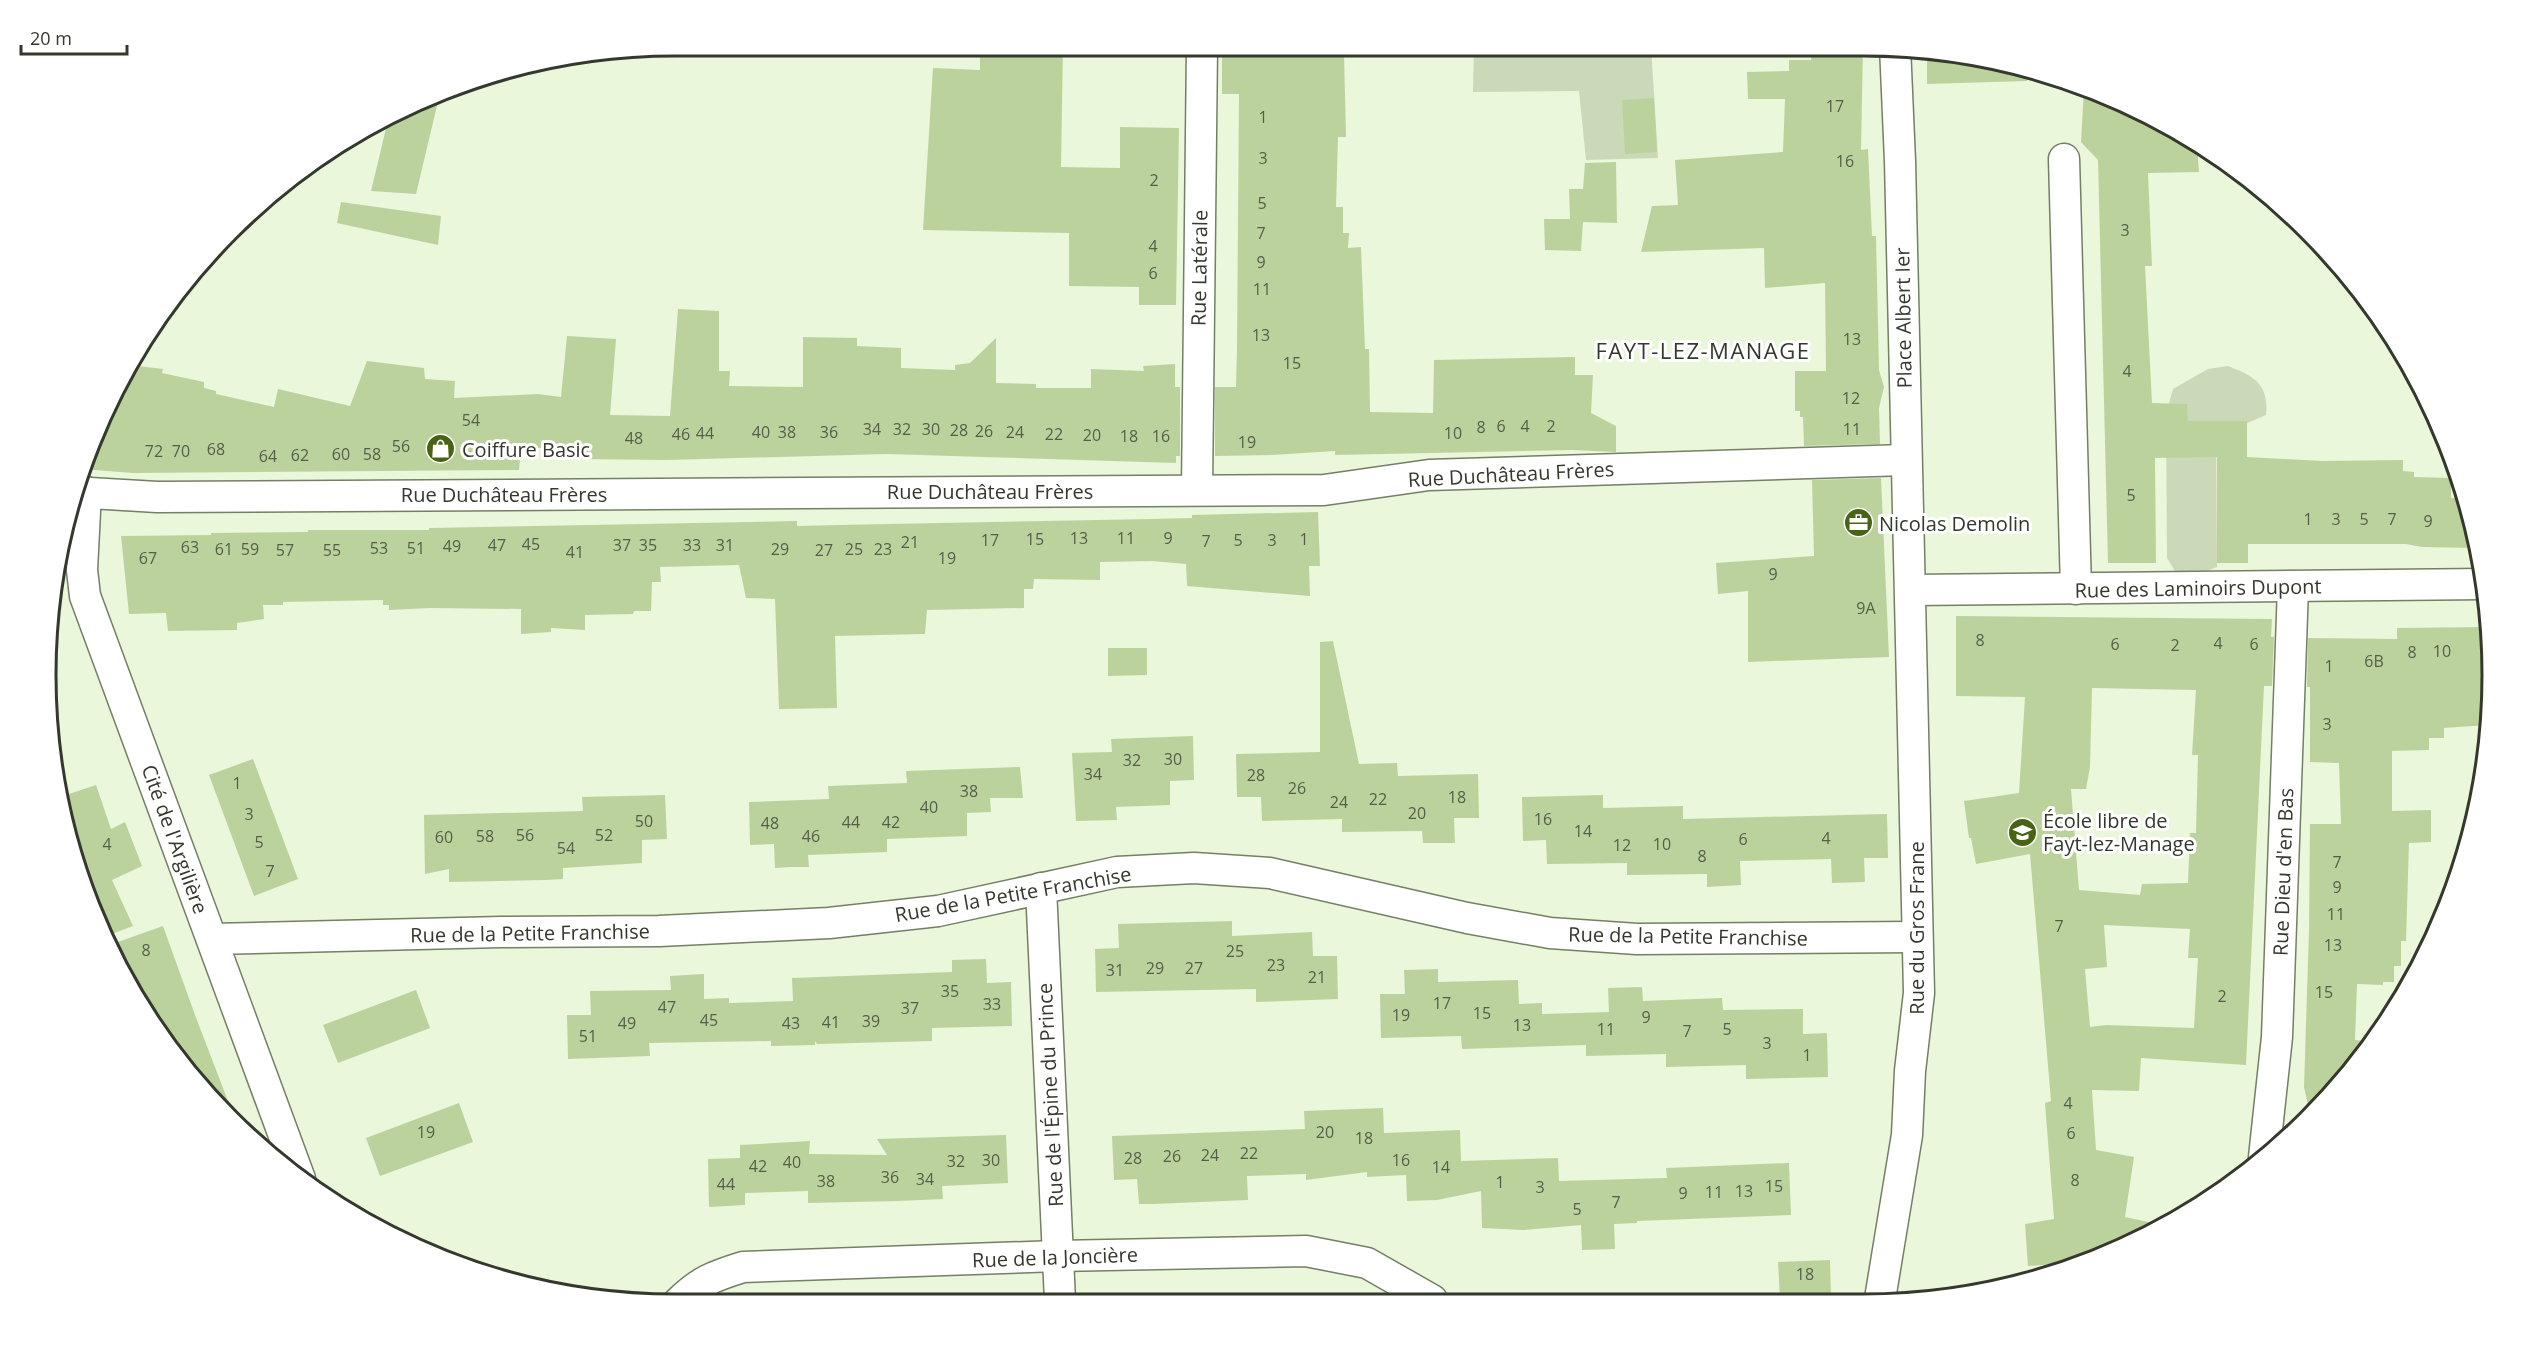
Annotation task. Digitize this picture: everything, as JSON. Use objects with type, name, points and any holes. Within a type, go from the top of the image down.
[{"type":"street","name":"Rue Latérale","points":[[1197,490],[1202,56]]},
{"type":"street","name":"Place Albert Ier","points":[[1895,57],[1900,161],[1905,460],[1911,590]]},
{"type":"street","points":[[2064,159],[2076,589]]},
{"type":"street","name":"Rue Duchâteau Frères","points":[[83,492],[157,497],[1324,490],[1428,474],[1905,460]]},
{"type":"street","name":"Cité de l'Argilière","points":[[80,503],[85,596],[294,1163]]},
{"type":"street","name":"Rue des Laminoirs Dupont","points":[[1911,590],[2475,584]]},
{"type":"street","name":"Rue Dieu d'en Bas","points":[[2265,1145],[2277,1036],[2293,586]]},
{"type":"street","name":"Rue du Gros Frane","points":[[1881,1293],[1907,1135],[1910,1071],[1919,993],[1916,937],[1911,590]]},
{"type":"street","name":"Rue de la Petite Franchise","points":[[212,939],[501,932],[659,932],[829,923],[938,911],[1117,872],[1205,869],[1270,873],[1467,918],[1550,933],[1637,939],[1916,937]]},
{"type":"street","name":"Rue de l'Épine du Prince","points":[[1041,888],[1060,1294]]},
{"type":"street","name":"Rue de la Joncière","points":[[688,1294],[696,1286],[718,1275],[744,1267],[1058,1256],[1306,1251],[1367,1263],[1421,1294]]},
{"type":"green space","points":[[1474,56],[1652,56],[1658,158],[1586,160],[1579,91],[1473,92]]},
{"type":"green space","points":[[2228,366],[2258,383],[2265,396],[2266,415],[2245,424],[2216,425],[2217,567],[2200,574],[2175,571],[2167,558],[2166,414],[2173,389],[2208,369]]},
{"type":"building","points":[[980,56],[1063,56],[1061,167],[1120,168],[1120,127],[1179,128],[1176,305],[1139,305],[1139,287],[1069,286],[1069,233],[923,230],[933,68],[980,70]]},
{"type":"building","points":[[1222,56],[1344,56],[1346,137],[1338,137],[1336,207],[1343,207],[1343,233],[1349,233],[1348,248],[1361,247],[1365,349],[1369,349],[1370,412],[1433,413],[1434,360],[1575,357],[1575,375],[1593,375],[1591,413],[1616,426],[1616,452],[1572,450],[1335,455],[1335,451],[1215,456],[1215,387],[1236,387],[1237,349],[1239,94],[1222,94]]},
{"type":"building","points":[[1811,56],[1863,56],[1861,150],[1868,149],[1872,236],[1876,236],[1879,370],[1884,387],[1879,408],[1880,444],[1804,446],[1803,417],[1800,417],[1800,411],[1795,411],[1795,371],[1826,371],[1825,283],[1765,288],[1764,248],[1641,252],[1652,206],[1678,205],[1675,160],[1783,152],[1785,99],[1748,99],[1747,72],[1789,71],[1789,60],[1811,60]]},
{"type":"building","points":[[1927,59],[1983,67],[2027,78],[2027,81],[1927,84]]},
{"type":"building","points":[[2084,97],[2136,119],[2198,155],[2199,172],[2148,173],[2152,266],[2145,266],[2152,403],[2187,404],[2188,421],[2247,421],[2247,457],[2322,461],[2403,460],[2403,471],[2414,472],[2414,477],[2450,478],[2451,498],[2455,498],[2468,548],[2422,547],[2406,544],[2248,544],[2248,563],[2217,563],[2217,457],[2155,458],[2156,563],[2108,563],[2098,160],[2081,142]]},
{"type":"building","points":[[1654,98],[1657,152],[1625,154],[1622,100]]},
{"type":"building","points":[[438,103],[416,194],[371,191],[386,127]]},
{"type":"building","points":[[1616,162],[1617,223],[1583,222],[1581,251],[1545,250],[1544,219],[1570,219],[1569,189],[1583,189],[1585,163]]},
{"type":"building","points":[[341,202],[441,216],[438,245],[337,223]]},
{"type":"building","points":[[678,309],[719,311],[719,371],[730,371],[729,386],[803,387],[803,337],[857,338],[857,346],[901,348],[901,368],[955,370],[955,365],[970,363],[996,338],[996,383],[1036,384],[1036,388],[1091,388],[1091,369],[1144,371],[1143,366],[1175,364],[1175,387],[1180,387],[1180,456],[1176,456],[1176,463],[886,454],[667,460],[578,459],[579,452],[521,446],[519,470],[133,473],[90,470],[119,401],[137,366],[163,369],[162,373],[204,382],[204,388],[216,391],[216,394],[274,407],[278,389],[350,406],[367,361],[424,368],[425,379],[455,381],[454,398],[538,394],[561,397],[567,336],[616,339],[610,415],[670,416]]},
{"type":"building","points":[[1881,478],[1889,657],[1748,662],[1748,591],[1718,594],[1716,563],[1814,556],[1812,480]]},
{"type":"building","points":[[1318,512],[1320,566],[1309,566],[1310,596],[1187,586],[1186,564],[1152,561],[1100,562],[1100,580],[1034,579],[1033,589],[1024,589],[1024,608],[927,610],[925,634],[835,636],[837,708],[779,709],[775,599],[746,598],[739,565],[660,567],[661,582],[652,582],[651,611],[634,611],[633,614],[585,615],[585,630],[551,628],[551,632],[521,634],[521,609],[389,610],[389,605],[383,605],[383,600],[283,602],[283,605],[263,605],[264,619],[237,623],[237,630],[168,631],[166,613],[129,614],[121,536],[308,532],[308,530],[429,530],[429,528],[797,521],[797,526],[1151,519],[1192,518],[1192,515]]},
{"type":"building","points":[[1956,616],[2272,619],[2271,637],[2274,637],[2272,686],[2264,686],[2246,1065],[2141,1058],[2139,1091],[2092,1090],[2096,1150],[2134,1157],[2125,1217],[2150,1222],[2061,1261],[2028,1266],[2025,1224],[2054,1219],[2045,1103],[2051,1101],[2030,854],[1976,864],[1971,838],[1969,838],[1964,801],[2019,793],[2025,697],[1956,696]],"holes":[[[2092,688],[2196,690],[2192,755],[2198,755],[2196,833],[2190,833],[2188,883],[2142,884],[2140,895],[2079,890],[2071,789],[2086,789],[2090,767]],[[2104,925],[2190,929],[2188,958],[2198,958],[2194,1028],[2106,1025],[2090,1027],[2085,969],[2107,967]]]},
{"type":"building","points":[[2479,627],[2482,674],[2479,726],[2444,728],[2444,738],[2429,738],[2429,750],[2392,751],[2392,811],[2431,810],[2431,842],[2409,843],[2406,941],[2401,941],[2401,966],[2394,966],[2394,982],[2383,982],[2383,985],[2357,984],[2355,1040],[2361,1040],[2328,1083],[2308,1104],[2304,1087],[2310,824],[2341,824],[2339,763],[2310,762],[2308,638],[2397,639],[2397,628]]},
{"type":"building","points":[[1333,641],[1359,764],[1397,763],[1398,776],[1478,774],[1479,818],[1454,818],[1455,843],[1423,843],[1422,831],[1342,832],[1342,819],[1262,821],[1261,797],[1237,797],[1236,754],[1320,752],[1320,642]]},
{"type":"building","points":[[1108,648],[1147,648],[1147,675],[1108,676]]},
{"type":"building","points":[[1193,736],[1194,780],[1170,781],[1170,805],[1116,807],[1117,820],[1076,821],[1072,753],[1112,752],[1111,739]]},
{"type":"building","points":[[253,759],[298,879],[254,896],[209,775]]},
{"type":"building","points":[[1020,767],[1023,798],[990,798],[991,812],[967,813],[967,836],[887,839],[887,852],[808,855],[809,867],[775,868],[774,844],[750,845],[749,802],[829,799],[828,786],[907,783],[906,771]]},
{"type":"building","points":[[96,785],[111,829],[125,822],[142,866],[112,880],[133,926],[113,934],[88,873],[67,795]]},
{"type":"building","points":[[665,795],[667,839],[642,840],[642,863],[563,868],[563,879],[546,880],[449,882],[449,869],[425,874],[424,815],[583,811],[582,797]]},
{"type":"building","points":[[1603,795],[1603,808],[1683,806],[1683,819],[1887,814],[1888,858],[1864,858],[1865,882],[1832,883],[1831,859],[1740,861],[1741,885],[1707,887],[1707,874],[1627,875],[1627,863],[1547,864],[1546,840],[1523,841],[1522,797]]},
{"type":"building","points":[[1232,921],[1232,936],[1312,932],[1313,956],[1337,956],[1338,999],[1256,1002],[1256,989],[1096,992],[1095,949],[1119,948],[1118,924]]},
{"type":"building","points":[[163,926],[229,1104],[183,1051],[160,1018],[138,984],[118,942]]},
{"type":"building","points":[[986,959],[987,983],[1011,982],[1012,1026],[932,1028],[932,1041],[817,1044],[815,1041],[815,1045],[771,1046],[771,1041],[649,1043],[650,1056],[568,1059],[567,1015],[591,1015],[590,991],[671,990],[670,976],[704,974],[704,999],[729,998],[729,1003],[793,1001],[792,978],[952,972],[952,960]]},
{"type":"building","points":[[1438,969],[1438,982],[1518,980],[1519,1004],[1542,1003],[1542,1014],[1609,1012],[1608,988],[1642,987],[1643,1001],[1722,998],[1723,1010],[1803,1009],[1803,1034],[1827,1033],[1828,1077],[1746,1079],[1746,1065],[1666,1067],[1666,1054],[1586,1056],[1586,1045],[1462,1049],[1461,1036],[1381,1038],[1380,994],[1405,994],[1404,970]]},
{"type":"building","points":[[416,990],[430,1028],[338,1063],[323,1025]]},
{"type":"building","points":[[459,1103],[473,1142],[380,1176],[366,1138]]},
{"type":"building","points":[[1383,1108],[1384,1133],[1460,1130],[1461,1161],[1558,1158],[1559,1181],[1667,1178],[1666,1168],[1789,1163],[1791,1215],[1637,1221],[1637,1223],[1614,1224],[1615,1249],[1582,1250],[1581,1225],[1523,1230],[1482,1228],[1481,1191],[1437,1200],[1407,1201],[1406,1175],[1367,1177],[1367,1172],[1306,1180],[1306,1174],[1247,1176],[1248,1200],[1154,1204],[1139,1204],[1137,1179],[1114,1180],[1112,1136],[1305,1129],[1304,1111]]},
{"type":"building","points":[[1006,1135],[1008,1183],[942,1186],[943,1199],[808,1203],[808,1191],[745,1193],[745,1205],[709,1207],[708,1159],[740,1158],[740,1145],[810,1141],[809,1154],[887,1155],[877,1139]]},
{"type":"building","points":[[1830,1260],[1831,1294],[1780,1294],[1778,1262]]},
{"type":"place","name":"Coiffure Basic","points":[[441,449]]},
{"type":"place","name":"Nicolas Demolin","points":[[1858,523]]},
{"type":"place","name":"École libre de Fayt-lez-Manage","points":[[2022,832]]},
{"type":"district","name":"FAYT-LEZ-MANAGE","points":[[1703,350]]}]
